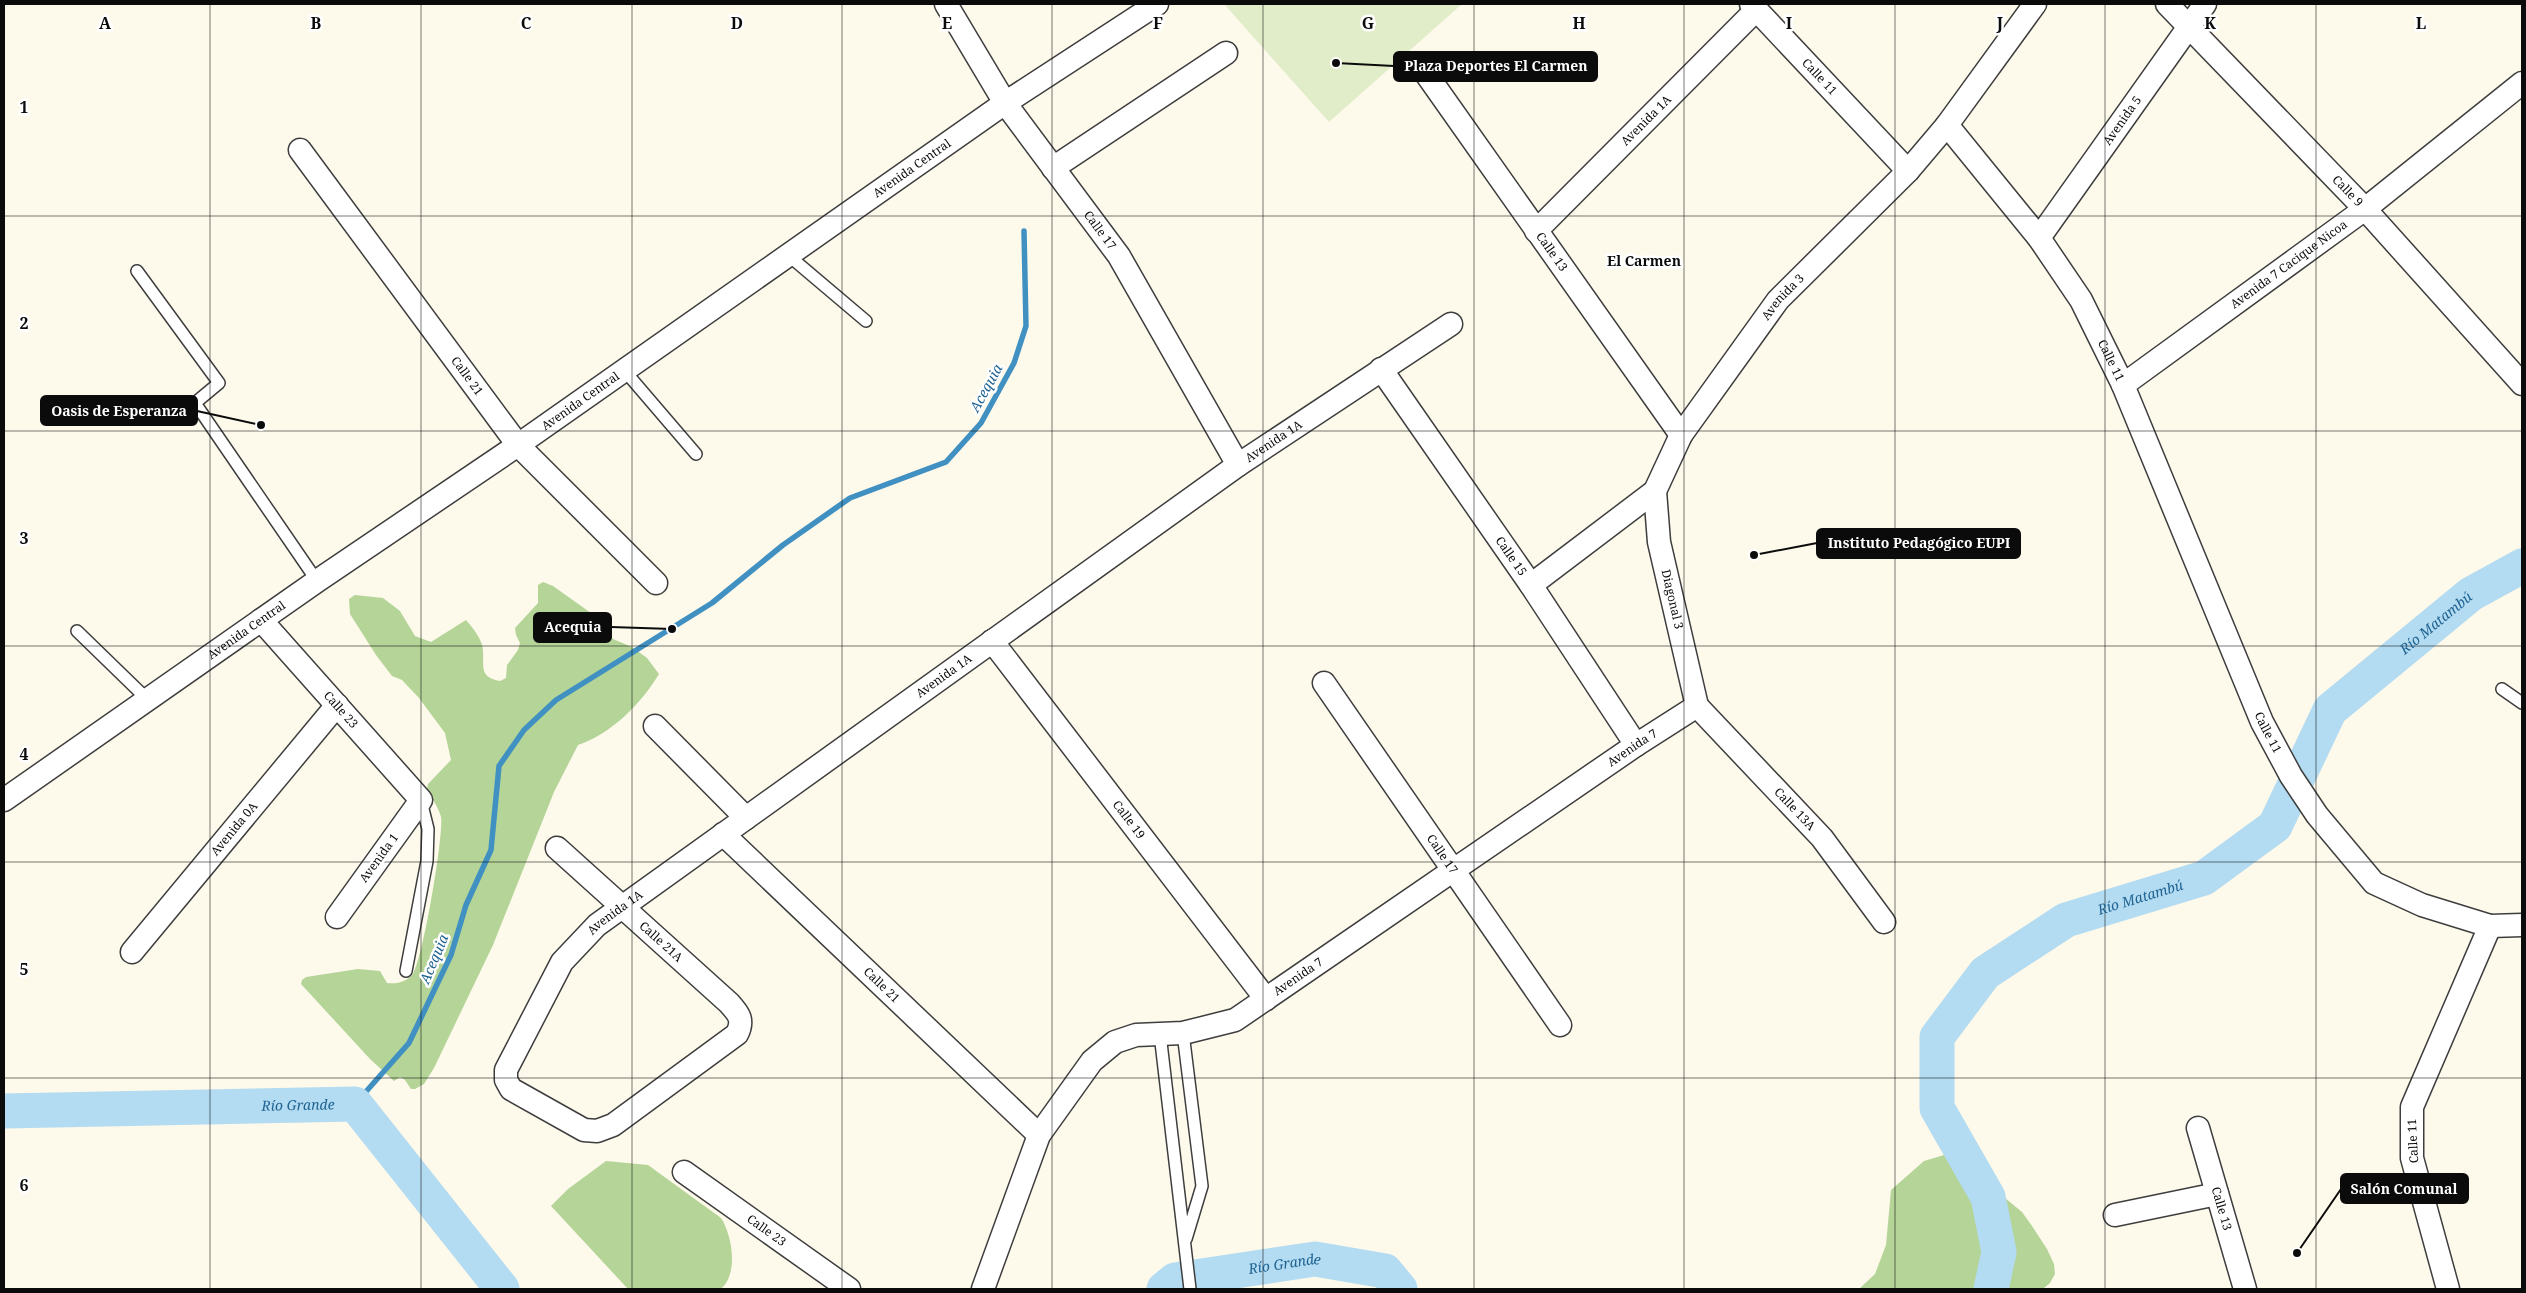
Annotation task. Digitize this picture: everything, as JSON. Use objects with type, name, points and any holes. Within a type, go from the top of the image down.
[{"type":"street","name":"Calle 17","points":[[946,4],[1005,104],[1119,256],[1238,465]]},
{"type":"street","name":"Avenida Central","points":[[4,800],[317,581],[518,445],[1005,104],[1157,4]]},
{"type":"street","name":"Avenida 3","points":[[1531,585],[1655,491],[1681,435],[1778,300],[1908,171],[1947,125],[2035,4]]},
{"type":"street","name":"Calle 9","points":[[2167,4],[2365,209],[2522,384]]},
{"type":"street","name":"Avenida 5","points":[[2039,238],[2205,4]]},
{"type":"street","name":"Calle 11","points":[[1754,7],[1908,171]]},
{"type":"street","name":"Avenida 1A","points":[[1536,231],[1754,7]]},
{"type":"street","points":[[1053,168],[1226,53]]},
{"type":"street","name":"Calle 13","points":[[1422,68],[1681,435]]},
{"type":"street","name":"Avenida 7 Cacique Nicoa","points":[[2123,385],[2365,209],[2522,83]]},
{"type":"street","name":"Calle 11","points":[[1947,125],[2039,238],[2080,300],[2123,385],[2262,722],[2291,776],[2317,815],[2374,883],[2422,905],[2490,926],[2412,1106],[2412,1158],[2448,1289]]},
{"type":"street","name":"Calle 21","points":[[300,150],[518,445],[656,583]]},
{"type":"street","name":"Avenida 1A","points":[[597,1131],[584,1130],[511,1089],[506,1080],[506,1070],[562,962],[597,925],[1238,465],[1451,324]]},
{"type":"street","name":"Calle 15","points":[[1381,369],[1531,585],[1636,745]]},
{"type":"street","name":"Diagonal 3","points":[[1655,491],[1659,542],[1697,706]]},
{"type":"street","name":"Calle 23","points":[[261,620],[421,800]]},
{"type":"street","name":"Calle 19","points":[[992,641],[1266,999]]},
{"type":"street","name":"Calle 17","points":[[1324,683],[1560,1025]]},
{"type":"street","name":"Avenida 0A","points":[[132,952],[337,705]]},
{"type":"street","name":"Avenida 7","points":[[984,1289],[1039,1135],[1092,1061],[1115,1042],[1136,1035],[1184,1033],[1235,1020],[1454,872],[1636,745],[1697,706]]},
{"type":"street","name":"Calle 13A","points":[[1697,706],[1822,838],[1884,922]]},
{"type":"street","points":[[656,726],[746,818]]},
{"type":"street","name":"Avenida 1","points":[[337,916],[421,800]]},
{"type":"street","name":"Calle 21","points":[[723,834],[1039,1135]]},
{"type":"street","name":"Calle 21A","points":[[558,848],[729,1002],[740,1016],[742,1025],[737,1034],[613,1125],[597,1131]]},
{"type":"street","points":[[2490,926],[2522,925]]},
{"type":"street","name":"Calle 13","points":[[2198,1128],[2245,1289]]},
{"type":"street","name":"Calle 23","points":[[684,1172],[849,1289]]},
{"type":"street","points":[[2115,1216],[2217,1194]]},
{"type":"lane","points":[[788,255],[866,320]]},
{"type":"lane","points":[[137,271],[219,383],[195,403],[317,581]]},
{"type":"lane","points":[[624,370],[696,454]]},
{"type":"lane","points":[[77,631],[148,700]]},
{"type":"lane","points":[[2502,689],[2522,703]]},
{"type":"lane","points":[[406,971],[427,861],[428,829],[421,800]]},
{"type":"lane","points":[[1184,1033],[1202,1186],[1184,1243]]},
{"type":"lane","points":[[1160,1034],[1190,1288]]},
{"type":"green space","points":[[1224,4],[1462,4],[1329,122]]},
{"type":"green space","points":[[543,582],[553,586],[598,618],[613,639],[632,647],[647,658],[659,674],[652,685],[624,717],[602,733],[578,745],[554,792],[493,945],[434,1068],[424,1084],[411,1089],[405,1080],[400,1077],[394,1081],[370,1059],[301,984],[302,980],[306,977],[358,969],[380,971],[387,983],[400,982],[412,975],[426,925],[436,872],[441,828],[440,814],[427,789],[428,784],[451,760],[445,733],[419,698],[402,680],[392,676],[376,655],[350,614],[349,599],[355,595],[383,598],[400,611],[415,636],[431,642],[466,620],[483,647],[484,671],[489,677],[500,681],[506,678],[507,665],[518,650],[520,643],[515,628],[538,603],[538,585]]},
{"type":"green space","points":[[1944,1155],[1982,1165],[2005,1198],[2022,1212],[2047,1249],[2054,1264],[2055,1274],[2050,1283],[2043,1289],[1859,1289],[1875,1274],[1886,1245],[1891,1190],[1924,1161]]},
{"type":"green space","points":[[606,1161],[648,1165],[721,1218],[731,1244],[732,1264],[727,1282],[721,1289],[628,1289],[551,1206],[568,1189]]},
{"type":"waterway","name":"Acequia","points":[[355,1104],[409,1043],[451,955],[466,905],[491,850],[499,766],[524,730],[556,700],[712,603],[783,545],[850,498],[946,462],[981,423],[1014,363],[1026,326],[1024,231]]},
{"type":"waterway","name":"Río Matambú","points":[[1991,1289],[1999,1252],[1988,1197],[1937,1108],[1937,1037],[1985,973],[2066,920],[2204,878],[2275,826],[2330,710],[2471,594],[2522,566]]},
{"type":"waterway","name":"Río Grande","points":[[4,1111],[355,1104],[502,1289]]},
{"type":"waterway","name":"Río Grande","points":[[1164,1289],[1175,1280],[1315,1259],[1385,1271],[1400,1289]]},
{"type":"place","name":"Plaza Deportes El Carmen","points":[[1336,63]]},
{"type":"place","name":"Oasis de Esperanza","points":[[261,425]]},
{"type":"place","name":"Instituto Pedagógico EUPI","points":[[1754,555]]},
{"type":"place","name":"Acequia","points":[[672,629]]},
{"type":"place","name":"Salón Comunal","points":[[2297,1253]]},
{"type":"district","name":"El Carmen","points":[[1644,261]]}]
